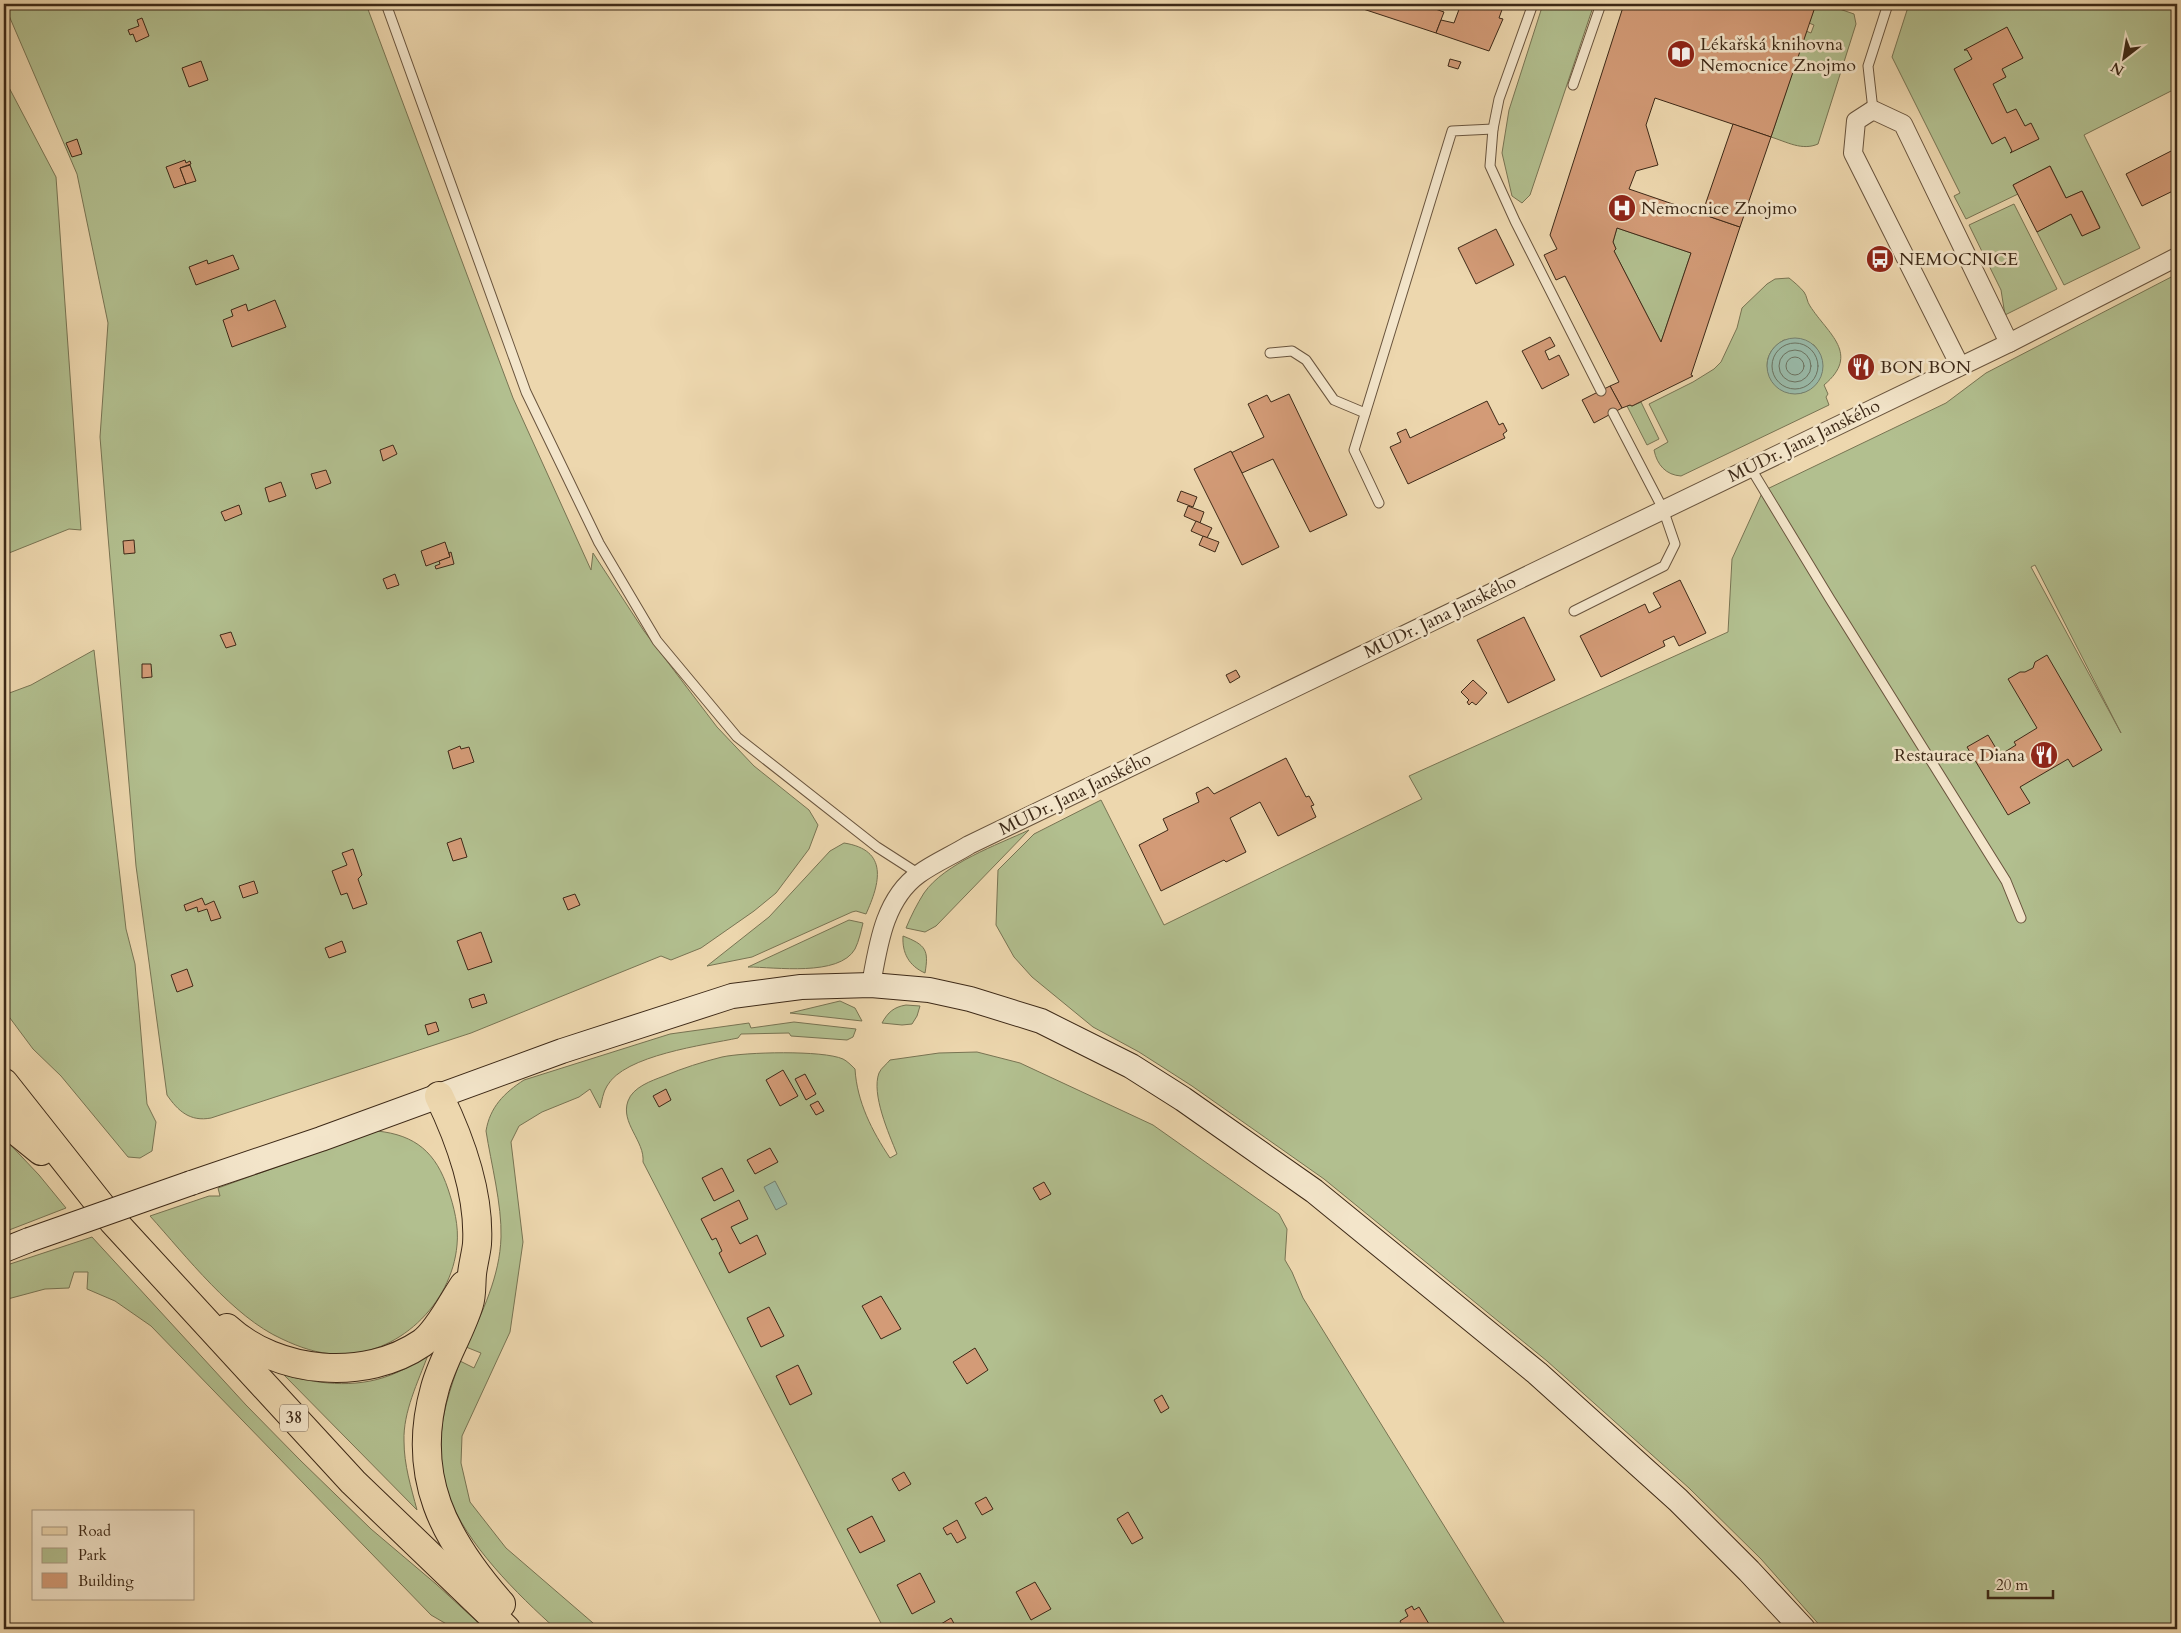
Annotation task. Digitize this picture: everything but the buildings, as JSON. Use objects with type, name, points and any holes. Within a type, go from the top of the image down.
[{"type":"main road","points":[[4,1250],[562,1051],[732,996],[801,987],[871,985],[937,992],[1041,1021],[1131,1066],[1183,1099],[1314,1191],[1537,1373],[1678,1500],[1749,1570],[1803,1629]]},
{"type":"main road","name":"38","points":[[4,1083],[93,1197],[353,1482],[506,1629]]},
{"type":"main road","points":[[439,1096],[460,1143],[472,1191],[476,1216],[477,1244],[472,1273],[470,1303],[435,1388],[427,1427],[427,1469],[430,1486],[452,1538],[480,1580],[524,1629]]},
{"type":"main road","points":[[4,1121],[16,1128],[93,1197]]},
{"type":"main road","points":[[139,1248],[242,1342],[295,1363],[323,1367],[349,1368],[370,1365],[394,1358],[423,1342],[433,1332],[472,1273]]},
{"type":"street","points":[[1960,366],[1853,153],[1856,122],[1873,110],[1903,124],[2009,342],[2177,257]]},
{"type":"street","name":"MUDr. Jana Janského","points":[[871,985],[884,926],[904,888],[919,874],[969,845],[2009,342]]},
{"type":"lane","points":[[386,4],[526,392],[599,544],[657,641],[737,737],[877,847],[919,874]]},
{"type":"lane","points":[[1533,4],[1499,99],[1493,129],[1490,166],[1515,221],[1601,390]]},
{"type":"lane","points":[[1573,85],[1601,4]]},
{"type":"lane","points":[[1873,110],[1868,66],[1888,4]]},
{"type":"lane","points":[[1380,504],[1354,450],[1365,413],[1452,131],[1493,129]]},
{"type":"lane","points":[[1270,353],[1292,351],[1306,360],[1334,400],[1365,413]]},
{"type":"lane","points":[[1574,611],[1664,566],[1675,544],[1663,509],[1613,413]]},
{"type":"lane","points":[[1750,467],[2006,881],[2021,918]]},
{"type":"green space","points":[[4,4],[366,4],[513,398],[591,570],[593,553],[644,631],[717,727],[754,766],[809,810],[818,825],[809,849],[776,893],[754,911],[701,948],[671,960],[661,956],[471,1033],[211,1118],[191,1117],[176,1106],[167,1095],[136,866],[100,437],[108,323],[77,174]]},
{"type":"green space","points":[[1543,4],[1594,4],[1530,195],[1522,203],[1512,196],[1502,153],[1509,110]]},
{"type":"green space","points":[[1806,4],[1825,4],[1854,14],[1856,24],[1818,144],[1806,147],[1771,137],[1806,31],[1811,33],[1814,25],[1809,23],[1815,7]]},
{"type":"green space","points":[[1909,4],[2177,4],[2177,88],[2084,135],[2140,248],[2064,285],[2037,232],[2071,214],[2082,236],[2100,227],[2082,191],[2066,198],[2050,166],[2013,185],[2018,194],[1966,219],[1954,196],[1960,193],[1892,57]]},
{"type":"green space","points":[[4,78],[56,177],[81,530],[69,529],[4,555]]},
{"type":"green space","points":[[2014,204],[2057,289],[2005,315],[2001,290],[1969,225]]},
{"type":"green space","points":[[1617,228],[1691,253],[1661,342],[1614,251],[1616,249],[1613,242]]},
{"type":"green space","points":[[2177,274],[2177,1629],[1823,1629],[1761,1559],[1689,1488],[1547,1361],[1324,1179],[1192,1086],[1139,1052],[1093,1027],[1032,977],[1014,957],[996,925],[998,870],[1034,834],[1101,800],[1164,925],[1422,799],[1409,776],[1728,632],[1732,559],[1763,491],[1946,403],[1986,373]],"holes":[[[2035,565],[2121,733],[2031,567]]]},
{"type":"green space","points":[[1789,278],[1801,288],[1808,303],[1838,344],[1841,354],[1840,364],[1835,374],[1824,385],[1828,394],[1826,397],[1829,405],[1681,476],[1671,474],[1660,465],[1655,455],[1654,450],[1668,442],[1649,404],[1714,369],[1721,362],[1737,328],[1742,308],[1767,284],[1775,279]],"holes":[[[1784,340],[1814,345],[1819,352],[1821,366],[1811,388],[1800,393],[1788,392],[1778,386],[1770,376],[1767,364],[1771,351]]]},
{"type":"green space","points":[[1641,402],[1659,439],[1647,445],[1627,406]]},
{"type":"green space","points":[[94,650],[126,929],[135,964],[147,1104],[156,1122],[152,1151],[140,1158],[128,1157],[61,1076],[33,1049],[4,1010],[4,695],[31,685]]},
{"type":"green space","points":[[1029,830],[936,926],[925,932],[906,928],[914,910],[933,882],[972,856]]},
{"type":"green space","points":[[844,843],[858,847],[868,853],[874,860],[877,880],[866,914],[856,911],[852,912],[752,957],[707,966],[769,917],[830,851]]},
{"type":"green space","points":[[849,920],[863,923],[859,939],[855,949],[847,958],[835,964],[806,969],[748,967]]},
{"type":"green space","points":[[903,936],[917,942],[924,949],[926,954],[925,973],[911,963],[905,953]]},
{"type":"green space","points":[[840,1001],[855,1008],[862,1021],[790,1013]]},
{"type":"green space","points":[[906,1005],[920,1006],[912,1024],[882,1023],[892,1011]]},
{"type":"green space","points":[[794,1022],[856,1029],[853,1037],[847,1040],[791,1036],[789,1033],[741,1034],[738,1038],[687,1048],[647,1059],[630,1066],[616,1075],[606,1088],[600,1108],[590,1089],[579,1097],[542,1112],[519,1126],[511,1142],[523,1242],[510,1332],[462,1436],[461,1463],[470,1502],[506,1548],[600,1629],[556,1629],[494,1567],[467,1531],[446,1489],[442,1470],[441,1434],[447,1402],[460,1361],[474,1368],[481,1353],[466,1347],[489,1294],[500,1252],[500,1211],[486,1131],[488,1122],[499,1101],[524,1080],[670,1034],[749,1023],[751,1028]]},
{"type":"green space","points":[[977,1052],[1020,1063],[1153,1125],[1279,1214],[1287,1229],[1285,1260],[1303,1298],[1508,1629],[884,1629],[643,1162],[643,1154],[627,1117],[626,1109],[630,1096],[643,1085],[685,1068],[722,1057],[784,1053],[833,1056],[844,1060],[855,1069],[856,1081],[866,1116],[890,1158],[897,1154],[879,1103],[877,1082],[881,1069],[890,1060],[939,1053]]},
{"type":"green space","points":[[377,1131],[403,1137],[423,1148],[431,1156],[443,1176],[448,1189],[456,1217],[457,1231],[457,1245],[453,1267],[445,1287],[433,1306],[418,1323],[380,1347],[359,1353],[323,1353],[295,1345],[264,1329],[228,1301],[150,1216],[209,1196],[220,1196],[218,1188]]},
{"type":"green space","points":[[4,1138],[39,1175],[66,1208],[4,1232]]},
{"type":"green space","points":[[92,1237],[246,1405],[300,1460],[371,1529],[436,1584],[485,1629],[455,1629],[431,1615],[151,1326],[115,1301],[87,1289],[88,1272],[74,1272],[69,1288],[45,1289],[4,1300],[4,1266]]},
{"type":"green space","points":[[428,1355],[412,1397],[404,1430],[404,1450],[417,1510],[284,1375],[327,1383],[356,1383],[370,1381],[398,1372]]},
{"type":"water","points":[[1795,338],[1806,340],[1815,346],[1821,355],[1823,366],[1821,377],[1815,386],[1806,392],[1795,394],[1784,392],[1775,386],[1769,377],[1767,366],[1769,355],[1775,346],[1784,340]]},
{"type":"water","points":[[775,1181],[787,1204],[776,1210],[764,1187]]},
{"type":"place","name":"Lékařská knihovna Nemocnice Znojmo","points":[[1681,54]]},
{"type":"place","name":"Nemocnice Znojmo","points":[[1622,208]]},
{"type":"place","name":"NEMOCNICE","points":[[1880,259]]},
{"type":"place","name":"BON BON","points":[[1861,367]]},
{"type":"place","name":"Restaurace Diana","points":[[2044,755]]}]
